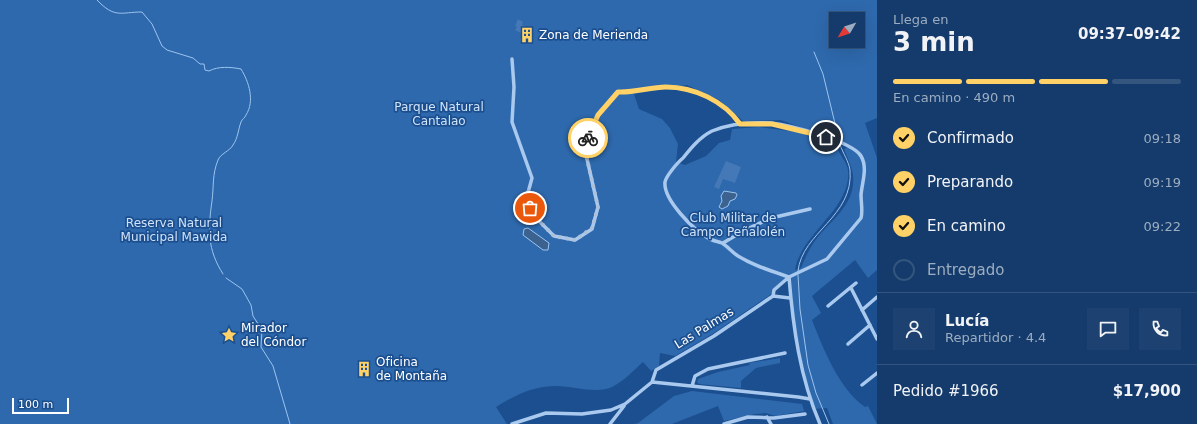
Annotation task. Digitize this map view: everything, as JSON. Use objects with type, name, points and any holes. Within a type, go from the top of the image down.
[{"type":"street","points":[[512,59],[514,87],[512,122],[532,178],[526,200],[535,217],[554,236],[575,240],[592,228],[598,207],[584,146],[598,115],[618,92],[631,92],[665,87],[689,89],[718,102],[736,118],[740,124]]},
{"type":"street","name":"Las Palmas","points":[[625,404],[652,382],[656,370],[714,336],[773,296],[774,290],[789,277],[827,259],[861,218],[864,166],[861,156],[854,149],[833,140],[797,129],[772,124],[740,124],[712,131],[700,139],[678,163],[665,181],[666,190],[669,196],[680,214],[692,227],[709,239],[723,243]]},
{"type":"street","points":[[810,209],[771,218],[745,230],[723,243],[729,250],[752,264],[789,277],[795,337],[810,399],[820,424]]},
{"type":"street","points":[[828,306],[856,283]]},
{"type":"street","points":[[851,288],[877,339]]},
{"type":"street","points":[[773,296],[790,298]]},
{"type":"street","points":[[862,310],[877,298]]},
{"type":"street","points":[[848,344],[870,325]]},
{"type":"street","points":[[692,386],[695,376],[708,369],[785,353]]},
{"type":"street","points":[[862,385],[877,372]]},
{"type":"street","points":[[652,382],[810,399]]},
{"type":"street","points":[[512,424],[546,413],[582,414],[611,410],[625,404]]},
{"type":"street","points":[[610,424],[625,404]]},
{"type":"street","points":[[724,424],[748,417],[774,418],[806,414]]},
{"type":"street","points":[[767,417],[771,424]]},
{"type":"green space","points":[[0,0],[877,0],[877,118],[865,123],[877,158],[877,270],[868,278],[855,260],[812,296],[821,313],[812,320],[821,343],[840,379],[847,390],[856,399],[865,407],[868,406],[877,424],[833,424],[827,408],[814,409],[796,338],[789,274],[770,295],[714,333],[675,356],[660,353],[659,366],[651,371],[643,362],[618,384],[607,389],[593,390],[563,386],[548,386],[532,389],[496,407],[507,424],[0,424]],"holes":[[[687,85],[719,100],[743,121],[781,120],[851,146],[844,149],[851,165],[853,175],[851,194],[842,210],[814,241],[801,268],[795,270],[799,257],[806,244],[835,209],[842,197],[847,184],[848,170],[845,162],[837,148],[798,132],[759,127],[732,129],[730,140],[719,143],[706,156],[685,165],[676,162],[678,144],[670,128],[662,119],[639,109],[634,94]]]},
{"type":"green space","points":[[780,358],[780,363],[756,368],[741,381],[741,388],[699,384],[697,382],[698,379],[718,372],[750,365],[749,363]]},
{"type":"green space","points":[[692,391],[802,404],[804,411],[775,416],[766,413],[755,414],[724,421],[718,406],[672,424],[634,424],[638,423],[674,396]]},
{"type":"shaded area","points":[[724,191],[736,193],[737,195],[735,199],[730,201],[728,206],[722,209],[719,207],[722,201],[721,196]]},
{"type":"shaded area","points":[[528,228],[549,243],[548,250],[543,250],[523,235],[524,229]]},
{"type":"building","points":[[518,19],[523,22],[522,25],[533,30],[527,44],[520,40],[523,34],[515,30]]},
{"type":"building","points":[[726,161],[741,167],[735,183],[723,179],[719,189],[714,187]]},
{"type":"waterway","points":[[97,0],[103,6],[114,12],[142,12],[152,24],[162,46],[167,50],[193,58],[200,64],[204,64],[205,70],[209,71],[225,67],[241,69],[244,74],[250,92],[249,110],[241,122],[237,137],[232,147],[219,158],[214,175],[210,239],[214,256],[223,274]]},
{"type":"waterway","points":[[814,52],[823,74],[839,140]]},
{"type":"waterway","points":[[798,271],[802,257],[808,245],[836,212],[844,200],[849,186],[850,170],[840,145]]},
{"type":"waterway","points":[[798,275],[800,309],[808,365],[816,393],[829,424]]},
{"type":"waterway","points":[[226,278],[242,289],[251,305],[253,316],[262,330],[261,347],[273,366],[290,424]]},
{"type":"way so far","points":[[530,208],[535,217],[554,236],[575,240],[592,228],[598,207],[584,146],[588,138]]},
{"type":"place","name":"Zona de Merienda","points":[[527,35]]},
{"type":"place","name":"Mirador del Cóndor","points":[[229,335]]},
{"type":"place","name":"Oficina de Montaña","points":[[364,369]]},
{"type":"route","points":[[588,138],[598,115],[618,92],[631,92],[665,87],[689,89],[718,102],[736,118],[740,124],[772,124],[826,137]]},
{"type":"park label","name":"Parque Natural Cantalao","points":[[439,114]]},
{"type":"park label","name":"Club Militar de Campo Peñalolén","points":[[733,225]]},
{"type":"park label","name":"Reserva Natural Municipal Mawida","points":[[174,230]]}]
